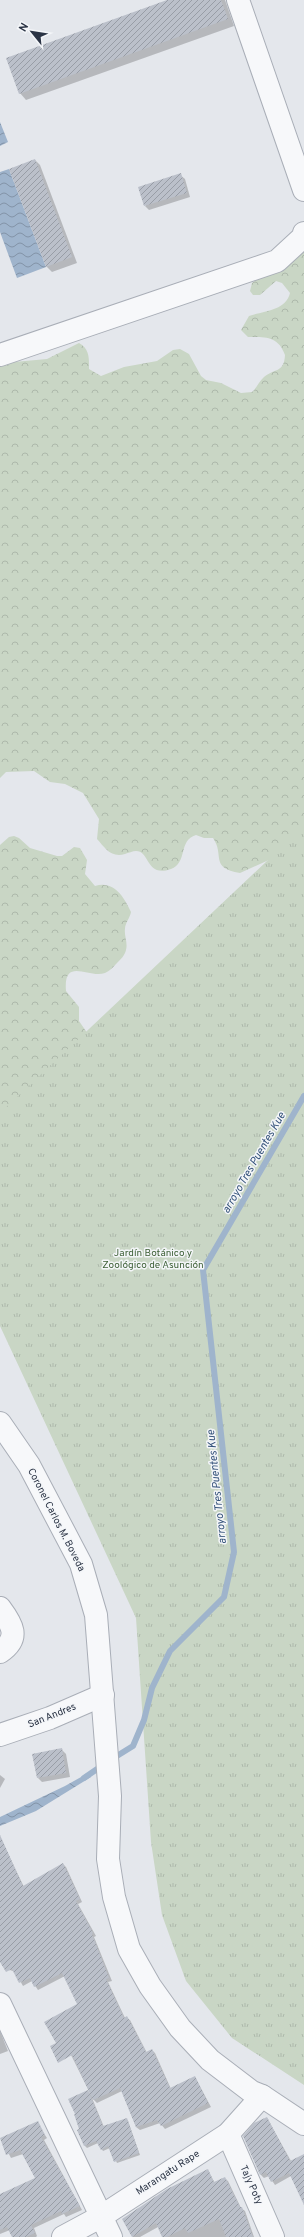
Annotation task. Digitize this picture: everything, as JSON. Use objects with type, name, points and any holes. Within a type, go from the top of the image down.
[{"type":"street","points":[[238,0],[304,190]]},
{"type":"street","points":[[0,355],[277,261],[303,237],[304,233]]},
{"type":"street","name":"Coronel Carlos M. Boveda","points":[[0,1423],[29,1465],[81,1564],[96,1615],[110,1796],[108,1859],[114,1897],[129,1949],[150,1986],[180,2028],[210,2060],[252,2092],[262,2096]]},
{"type":"street","points":[[0,1608],[13,1626],[12,1639],[0,1652]]},
{"type":"street","name":"San Andres","points":[[0,1735],[50,1718],[103,1694]]},
{"type":"street","points":[[0,2004],[111,2237]]},
{"type":"street","points":[[262,2096],[304,2124]]},
{"type":"street","name":"Marangatu Rape","points":[[63,2237],[102,2216],[228,2134],[262,2096]]},
{"type":"street","name":"Tajy Poty","points":[[228,2134],[273,2237]]},
{"type":"green space","points":[[304,252],[304,834],[271,859],[240,873],[224,868],[219,860],[218,850],[213,838],[204,838],[196,835],[190,838],[187,842],[180,862],[176,866],[163,871],[157,870],[140,852],[135,851],[116,855],[106,849],[97,839],[99,819],[83,793],[65,784],[50,782],[34,771],[6,772],[0,778],[0,366],[14,362],[47,359],[79,343],[83,345],[87,351],[89,358],[89,369],[101,376],[124,367],[157,361],[173,350],[180,349],[189,354],[201,376],[206,380],[221,383],[241,393],[252,392],[264,377],[283,365],[285,355],[279,344],[275,341],[260,337],[248,337],[241,330],[249,316],[279,307],[288,299],[290,293],[282,283],[276,281],[260,295],[253,295],[250,291],[252,283],[282,260]]},
{"type":"green space","name":"Jardín Botánico y Zoológico de Asunción","points":[[304,826],[304,2085],[232,2038],[186,1981],[162,1915],[151,1842],[136,1618],[0,1326],[0,1113]]},
{"type":"green space","points":[[14,836],[19,838],[30,848],[57,856],[62,856],[74,847],[80,848],[87,860],[85,874],[95,886],[108,885],[118,891],[131,912],[125,927],[127,945],[126,950],[120,960],[105,973],[99,974],[78,971],[69,974],[66,980],[66,991],[79,1007],[79,1021],[90,1037],[0,1144],[0,845],[9,837]]},
{"type":"water","points":[[0,122],[8,142],[0,146]]},
{"type":"water","points":[[9,169],[46,267],[17,278],[0,232],[0,172]]},
{"type":"water","points":[[90,1772],[91,1777],[36,1811],[0,1826],[0,1817],[65,1786]]},
{"type":"building","points":[[167,0],[221,0],[228,19],[19,94],[6,58]]},
{"type":"building","points":[[35,159],[72,257],[46,267],[9,169]]},
{"type":"building","points":[[181,173],[187,193],[144,206],[138,187]]},
{"type":"building","points":[[62,1748],[66,1773],[37,1778],[32,1754]]},
{"type":"building","points":[[0,1835],[23,1886],[63,1863],[80,1899],[76,1901],[93,1933],[92,1934],[109,1978],[106,1979],[124,2018],[127,2016],[146,2052],[152,2049],[170,2088],[195,2076],[208,2103],[161,2126],[157,2120],[136,2127],[120,2088],[93,2100],[72,2055],[58,2063],[50,2046],[56,2043],[44,2022],[77,2004],[62,1973],[34,1987],[30,1978],[19,1983],[12,1969],[6,1972],[0,1962]]},
{"type":"building","points":[[88,2090],[103,2126],[127,2118],[139,2153],[114,2162],[108,2146],[101,2150],[96,2141],[84,2146],[77,2130],[79,2129],[75,2114],[68,2099]]},
{"type":"building","points":[[267,2117],[290,2161],[304,2154],[304,2205],[289,2173],[271,2182],[266,2172],[260,2175],[243,2136],[254,2123]]},
{"type":"building","points":[[38,2121],[45,2135],[41,2137],[80,2206],[62,2214],[61,2211],[31,2225],[35,2233],[26,2237],[12,2237],[7,2227],[0,2230],[0,2194],[35,2178],[20,2150],[6,2155],[0,2138]]},
{"type":"building","points":[[208,2169],[214,2182],[225,2177],[240,2207],[242,2207],[253,2237],[226,2237],[219,2219],[188,2233],[185,2228],[167,2237],[162,2237],[156,2223],[132,2237],[122,2219],[167,2189]]},
{"type":"waterway","name":"arroyo Tres Puentes Kue","points":[[112,1759],[133,1746],[144,1720],[152,1688],[170,1651],[224,1597],[234,1552],[203,1270],[304,1096]]},
{"type":"waterway","name":"arroyo Tres Puentes Kue","points":[[84,1778],[103,1765]]}]
